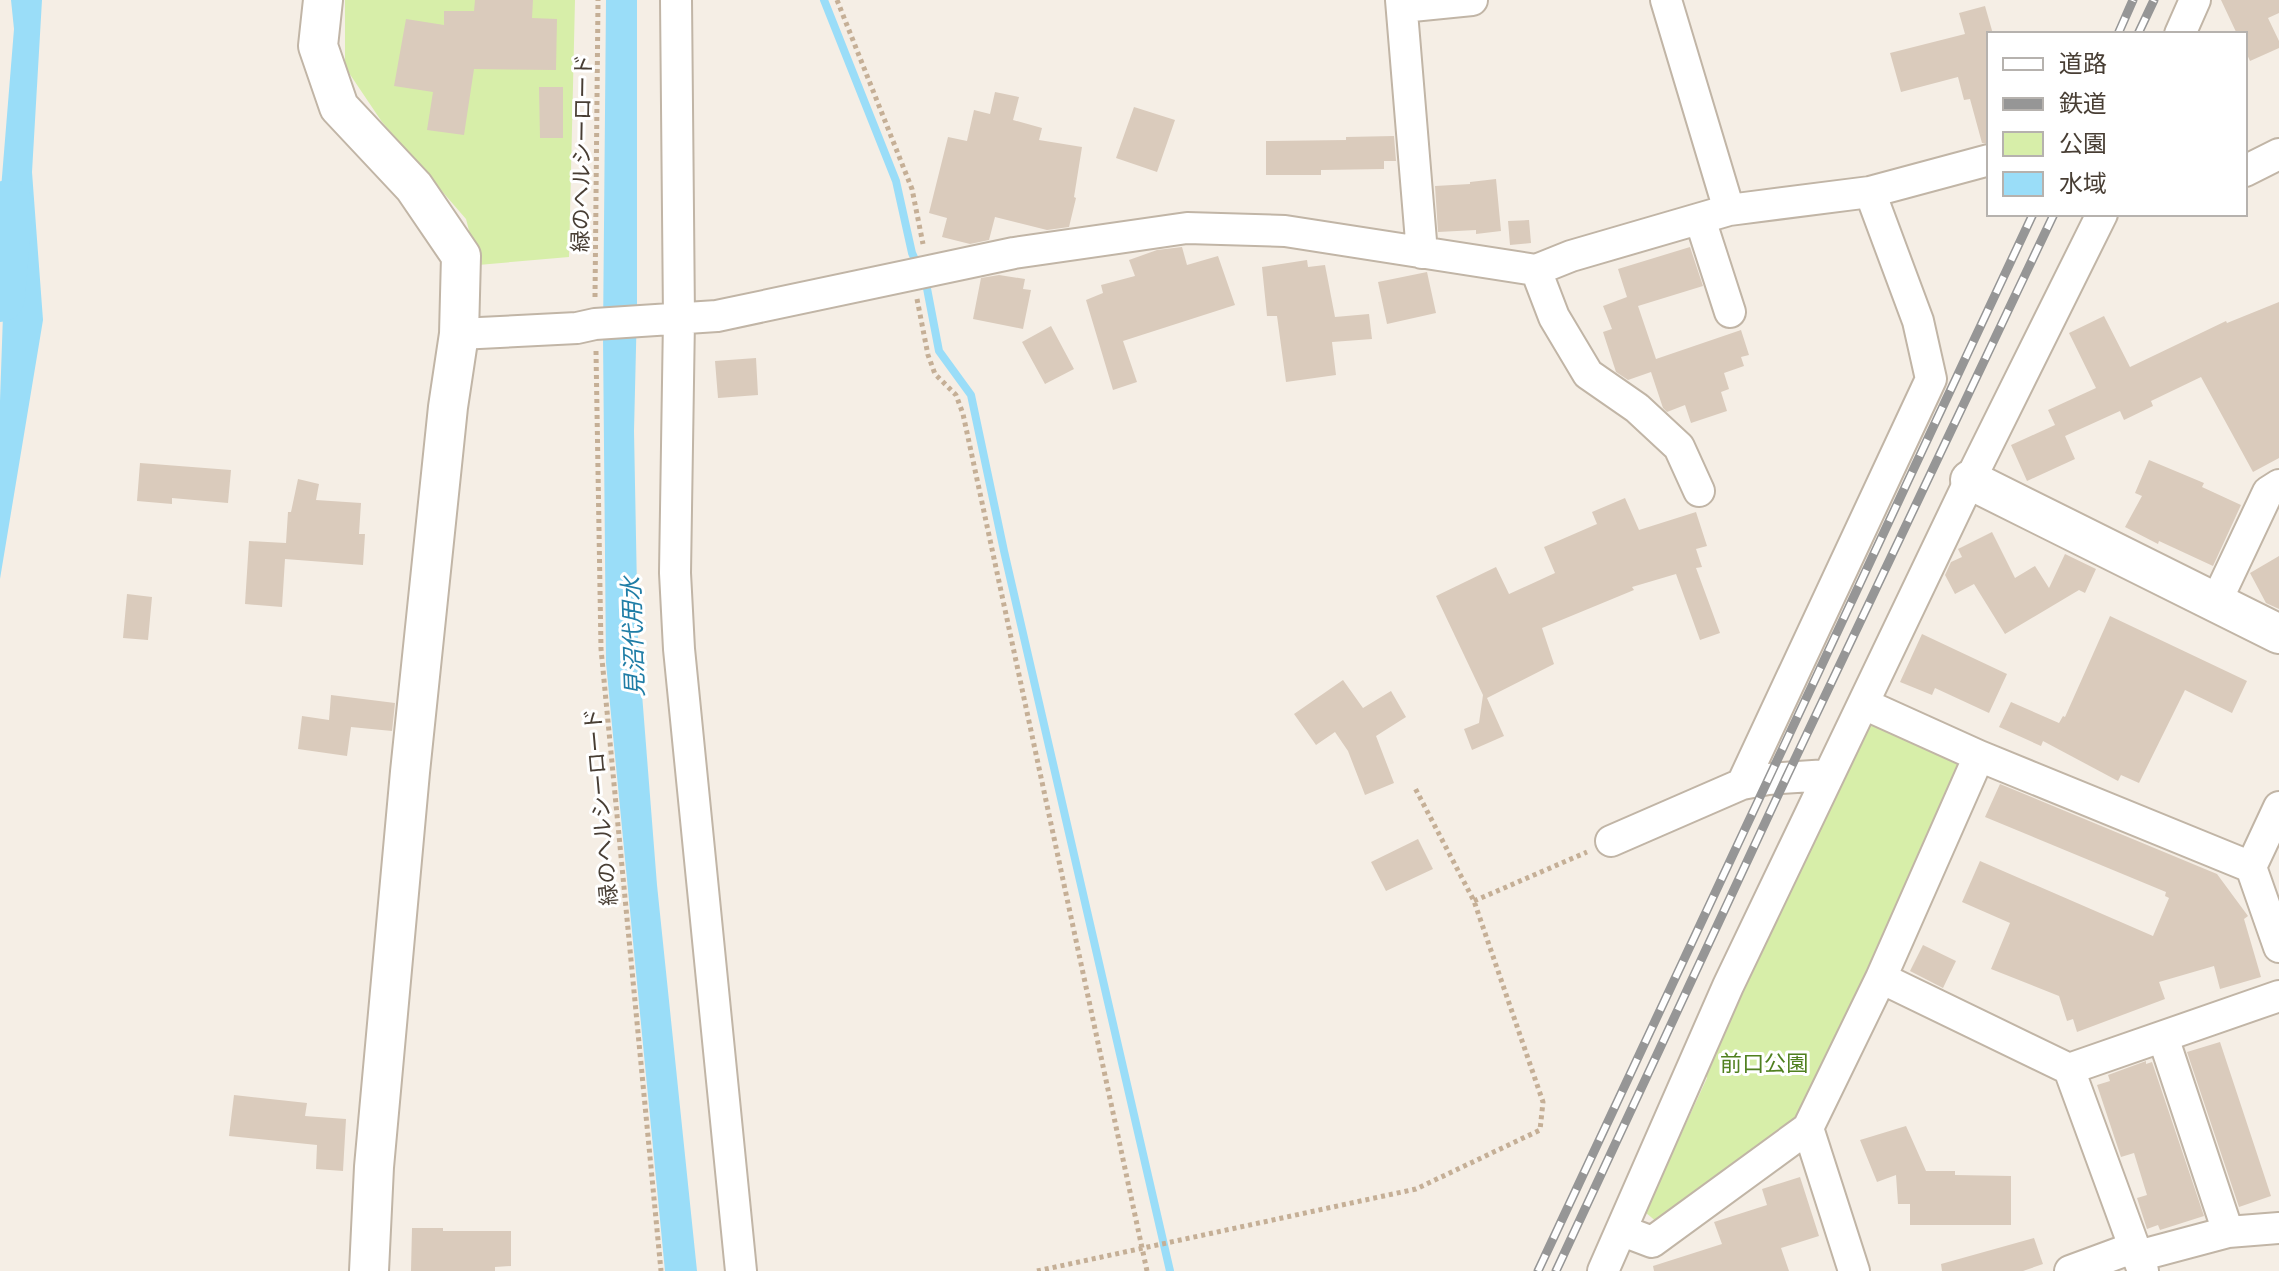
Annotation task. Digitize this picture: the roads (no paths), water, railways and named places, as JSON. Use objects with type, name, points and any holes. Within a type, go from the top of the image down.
[{"type":"street","points":[[323,0],[318,46],[339,107],[414,187],[461,256],[459,334],[448,407],[409,788],[374,1167],[369,1271]]},
{"type":"street","points":[[676,0],[679,319],[675,573],[679,649],[741,1271]]},
{"type":"street","points":[[1422,253],[1401,4],[1472,0]]},
{"type":"street","points":[[1666,0],[1714,215],[1730,312]]},
{"type":"street","points":[[2181,32],[2195,0]]},
{"type":"street","points":[[2247,170],[2279,154]]},
{"type":"street","points":[[459,334],[717,316],[1014,253],[1187,228],[1285,231],[1536,270],[1571,256],[1714,215],[1870,192],[1987,161]]},
{"type":"street","points":[[1742,784],[1931,379],[1918,321],[1870,192]]},
{"type":"street","points":[[1613,1257],[1728,986],[1970,480],[2101,216]]},
{"type":"street","points":[[1536,270],[1554,317],[1588,374],[1637,408],[1679,447],[1699,491]]},
{"type":"street","points":[[1970,480],[2279,634]]},
{"type":"street","points":[[2216,602],[2268,492],[2279,485]]},
{"type":"street","points":[[1864,704],[1979,756],[2251,867]]},
{"type":"street","points":[[1613,1257],[1652,1242],[1808,1128],[1881,978],[1979,756]]},
{"type":"street","points":[[1611,841],[1742,784],[1828,775]]},
{"type":"street","points":[[2279,807],[2251,867],[2279,947]]},
{"type":"street","points":[[1881,978],[2069,1069],[2139,1258]]},
{"type":"street","points":[[2069,1069],[2279,996]]},
{"type":"street","points":[[2163,1037],[2228,1232]]},
{"type":"street","points":[[1808,1128],[1854,1271]]},
{"type":"street","points":[[2070,1271],[2139,1258],[2228,1232],[2279,1228]]},
{"type":"water","points":[[11,0],[42,0],[32,172],[43,320],[0,579],[1,189],[14,29]]},
{"type":"water","name":"見沼代用水","points":[[606,0],[637,0],[634,431],[638,643],[657,885],[697,1271],[665,1271],[606,663],[603,337]]},
{"type":"waterway","points":[[824,0],[896,181],[912,253],[918,266]]},
{"type":"waterway","points":[[0,297],[8,205]]},
{"type":"waterway","points":[[925,278],[939,351],[971,395],[1170,1271]]},
{"type":"railway","points":[[2119,32],[2133,0]]},
{"type":"railway","points":[[2139,32],[2154,0]]},
{"type":"railway","points":[[1538,1271],[2032,216]]},
{"type":"railway","points":[[1556,1271],[2053,216]]},
{"type":"park label","name":"前口公園","points":[[1764,1062]]}]
